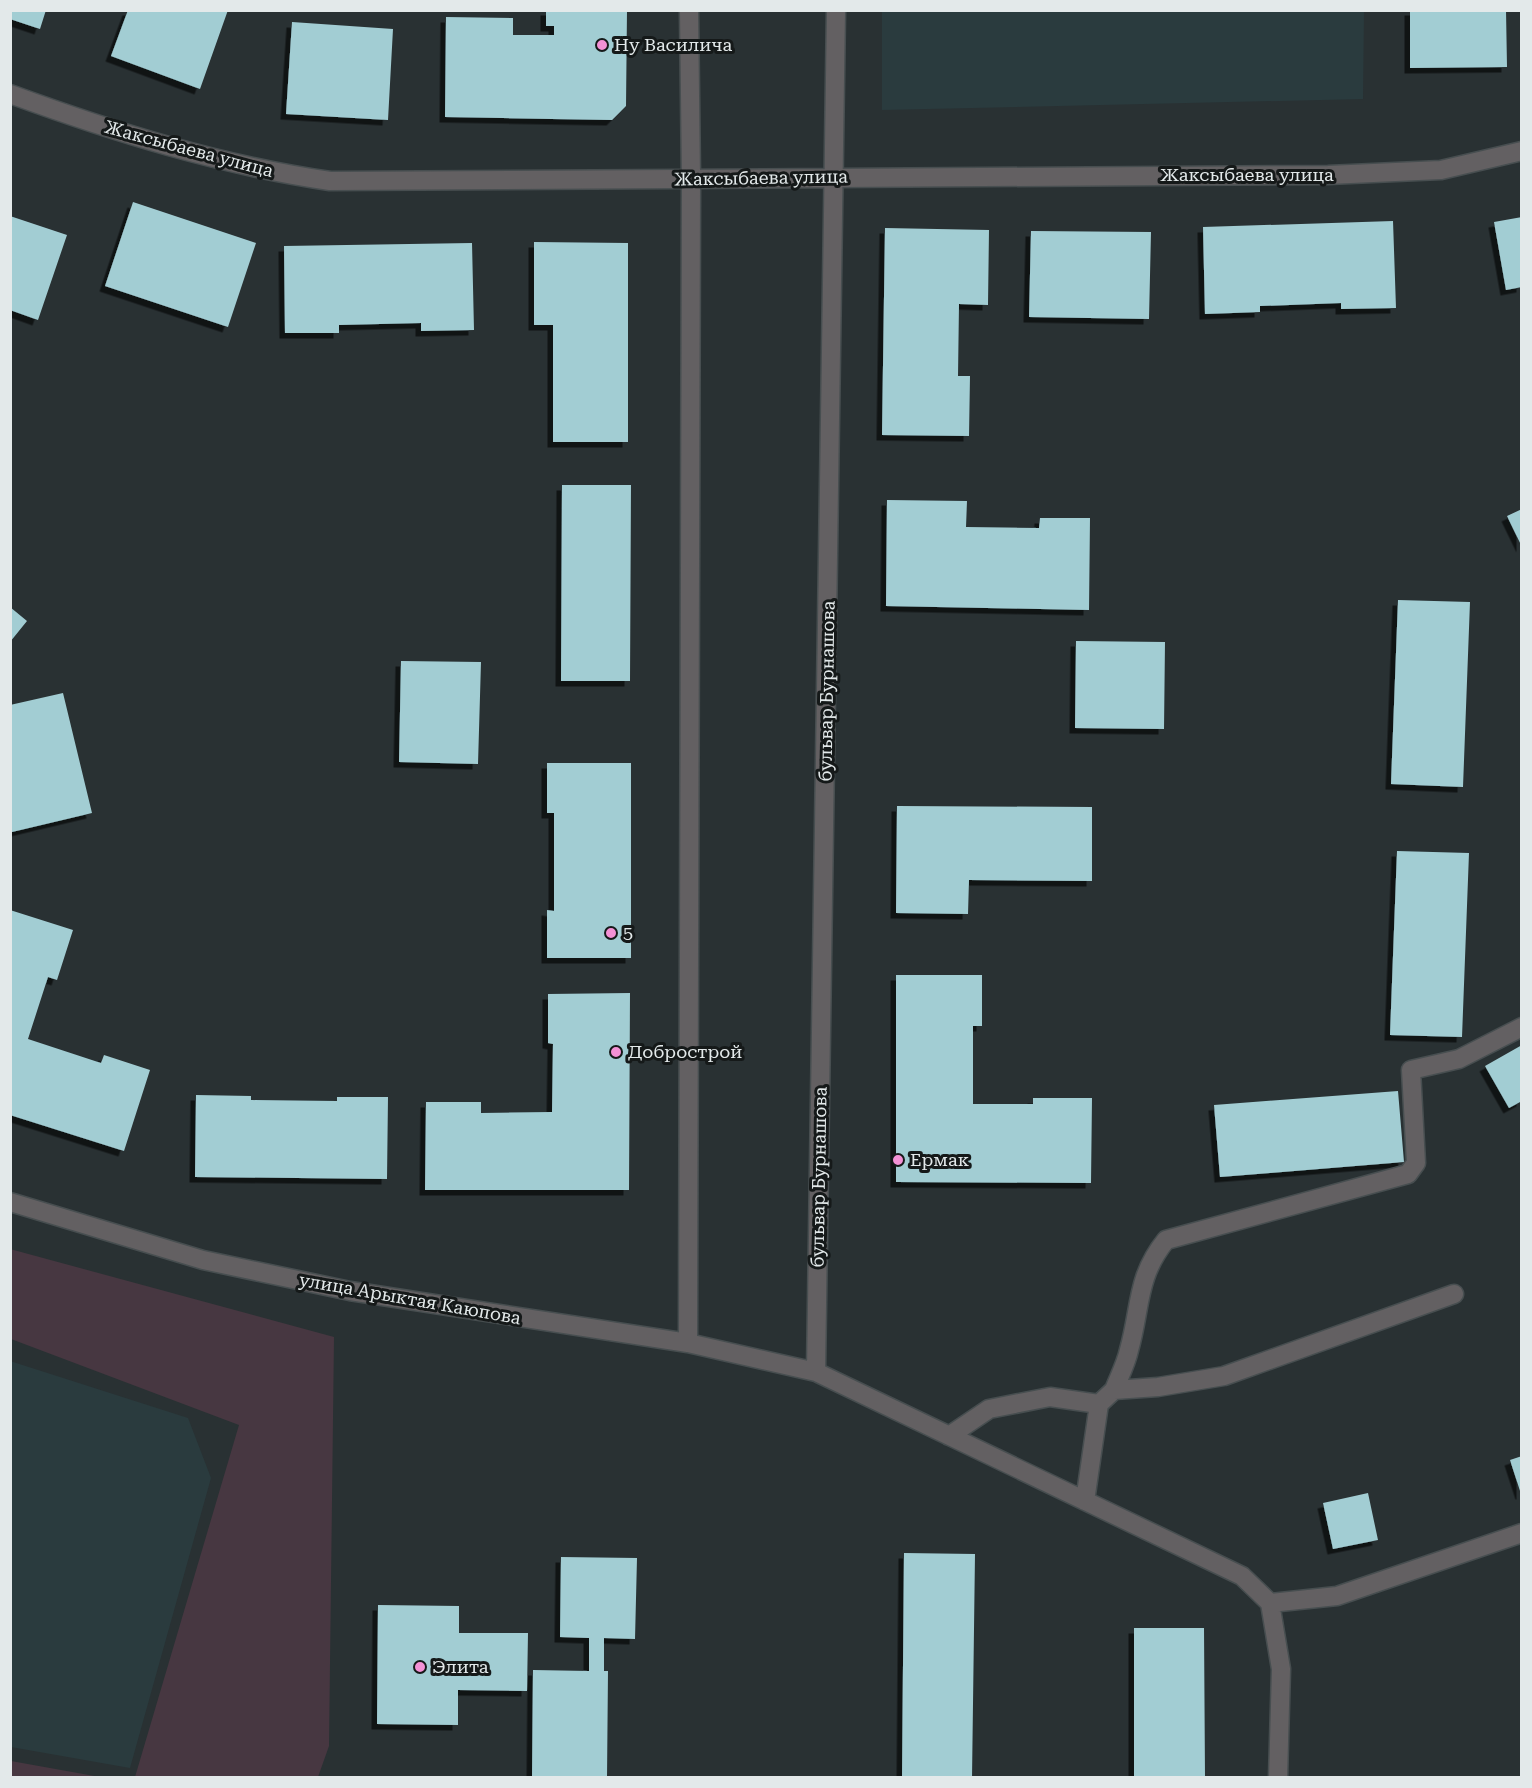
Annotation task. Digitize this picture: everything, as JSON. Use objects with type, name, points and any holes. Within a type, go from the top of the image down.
[{"type":"street","points":[[688,1343],[691,179],[689,10]]},
{"type":"street","name":"бульвар Бурнашова","points":[[816,1372],[836,10]]},
{"type":"street","name":"Жаксыбаева улица","points":[[10,94],[156,143],[260,171],[330,181],[835,176],[1328,175],[1441,170],[1521,151]]},
{"type":"street","points":[[1085,1501],[1099,1404],[1114,1390],[1129,1350],[1141,1292],[1151,1258],[1166,1240],[1408,1174],[1416,1163],[1411,1070],[1459,1059],[1521,1027]]},
{"type":"street","name":"улица Арыктая Каюпова","points":[[10,1202],[203,1260],[350,1291],[688,1343],[816,1372],[1242,1576],[1270,1603]]},
{"type":"street","points":[[1114,1390],[1158,1388],[1224,1376],[1454,1294]]},
{"type":"street","points":[[949,1436],[989,1409],[1050,1397],[1099,1404]]},
{"type":"street","points":[[1278,1778],[1281,1669],[1270,1603],[1337,1596],[1521,1533]]},
{"type":"shaded area","points":[[882,11],[1364,11],[1363,99],[882,110]]},
{"type":"shaded area","points":[[10,1249],[334,1337],[329,1746],[318,1777],[135,1777],[239,1425],[11,1339]]},
{"type":"shaded area","points":[[10,1361],[188,1418],[211,1478],[130,1768],[11,1747]]},
{"type":"shaded area","points":[[11,1761],[100,1777],[11,1777]]},
{"type":"building","points":[[10,10],[46,10],[40,29],[10,19]]},
{"type":"building","points":[[128,10],[228,10],[200,89],[111,56]]},
{"type":"building","points":[[546,10],[627,10],[626,106],[612,120],[445,117],[446,17],[513,18],[513,35],[554,35],[554,26],[546,26]]},
{"type":"building","points":[[1410,10],[1506,10],[1507,67],[1410,68]]},
{"type":"building","points":[[292,22],[393,29],[388,120],[286,114]]},
{"type":"building","points":[[133,202],[256,243],[228,327],[105,286]]},
{"type":"building","points":[[10,216],[67,235],[38,320],[10,310]]},
{"type":"building","points":[[1522,217],[1522,287],[1506,290],[1494,222]]},
{"type":"building","points":[[1393,221],[1396,308],[1341,309],[1341,303],[1260,306],[1260,312],[1205,314],[1203,227]]},
{"type":"building","points":[[885,228],[989,230],[988,305],[959,304],[958,376],[970,376],[969,436],[882,435]]},
{"type":"building","points":[[1031,231],[1151,232],[1149,319],[1029,317]]},
{"type":"building","points":[[534,242],[628,243],[628,442],[553,442],[553,325],[534,325]]},
{"type":"building","points":[[472,243],[474,330],[421,331],[421,323],[339,325],[339,333],[285,333],[284,246]]},
{"type":"building","points":[[562,485],[631,485],[630,681],[561,681]]},
{"type":"building","points":[[887,500],[967,501],[966,527],[1039,528],[1040,518],[1090,518],[1089,610],[886,606]]},
{"type":"building","points":[[1522,509],[1522,547],[1507,516]]},
{"type":"building","points":[[1398,600],[1470,602],[1463,787],[1391,784]]},
{"type":"building","points":[[10,607],[27,621],[10,642]]},
{"type":"building","points":[[1076,641],[1165,642],[1164,729],[1075,728]]},
{"type":"building","points":[[401,661],[481,662],[478,764],[399,762]]},
{"type":"building","points":[[63,693],[92,813],[12,832],[10,705]]},
{"type":"building","points":[[547,763],[631,763],[631,958],[547,958],[547,910],[554,911],[554,813],[547,813]]},
{"type":"building","points":[[897,806],[1092,807],[1092,881],[969,880],[968,914],[896,913]]},
{"type":"building","points":[[1397,851],[1469,853],[1462,1037],[1390,1035]]},
{"type":"building","points":[[10,910],[73,930],[57,980],[48,977],[28,1039],[101,1063],[104,1055],[150,1070],[124,1151],[10,1115]]},
{"type":"building","points":[[896,975],[982,975],[982,1026],[973,1026],[973,1104],[1033,1104],[1033,1098],[1092,1098],[1091,1183],[896,1182]]},
{"type":"building","points":[[630,993],[629,1190],[425,1190],[426,1102],[481,1102],[481,1113],[552,1112],[553,1044],[548,1043],[548,994]]},
{"type":"building","points":[[1522,1045],[1522,1101],[1509,1108],[1485,1066]]},
{"type":"building","points":[[1398,1091],[1404,1162],[1220,1177],[1214,1105]]},
{"type":"building","points":[[196,1095],[251,1096],[251,1100],[337,1101],[337,1097],[388,1097],[387,1179],[195,1177]]},
{"type":"building","points":[[1522,1456],[1522,1494],[1521,1494],[1510,1460]]},
{"type":"building","points":[[1368,1493],[1378,1540],[1333,1549],[1323,1503]]},
{"type":"building","points":[[904,1553],[975,1554],[972,1778],[902,1778]]},
{"type":"building","points":[[561,1557],[637,1558],[635,1639],[604,1638],[604,1671],[608,1671],[607,1778],[532,1778],[533,1670],[589,1671],[589,1638],[560,1637]]},
{"type":"building","points":[[378,1605],[459,1606],[459,1633],[528,1633],[527,1691],[458,1690],[458,1725],[377,1724]]},
{"type":"building","points":[[1134,1628],[1204,1628],[1205,1778],[1134,1778]]},
{"type":"place","name":"Ну Василича","points":[[602,45]]},
{"type":"place","name":"5","points":[[611,933]]},
{"type":"place","name":"Добрострой","points":[[616,1052]]},
{"type":"place","name":"Ермак","points":[[898,1160]]},
{"type":"place","name":"Элита","points":[[420,1667]]}]
